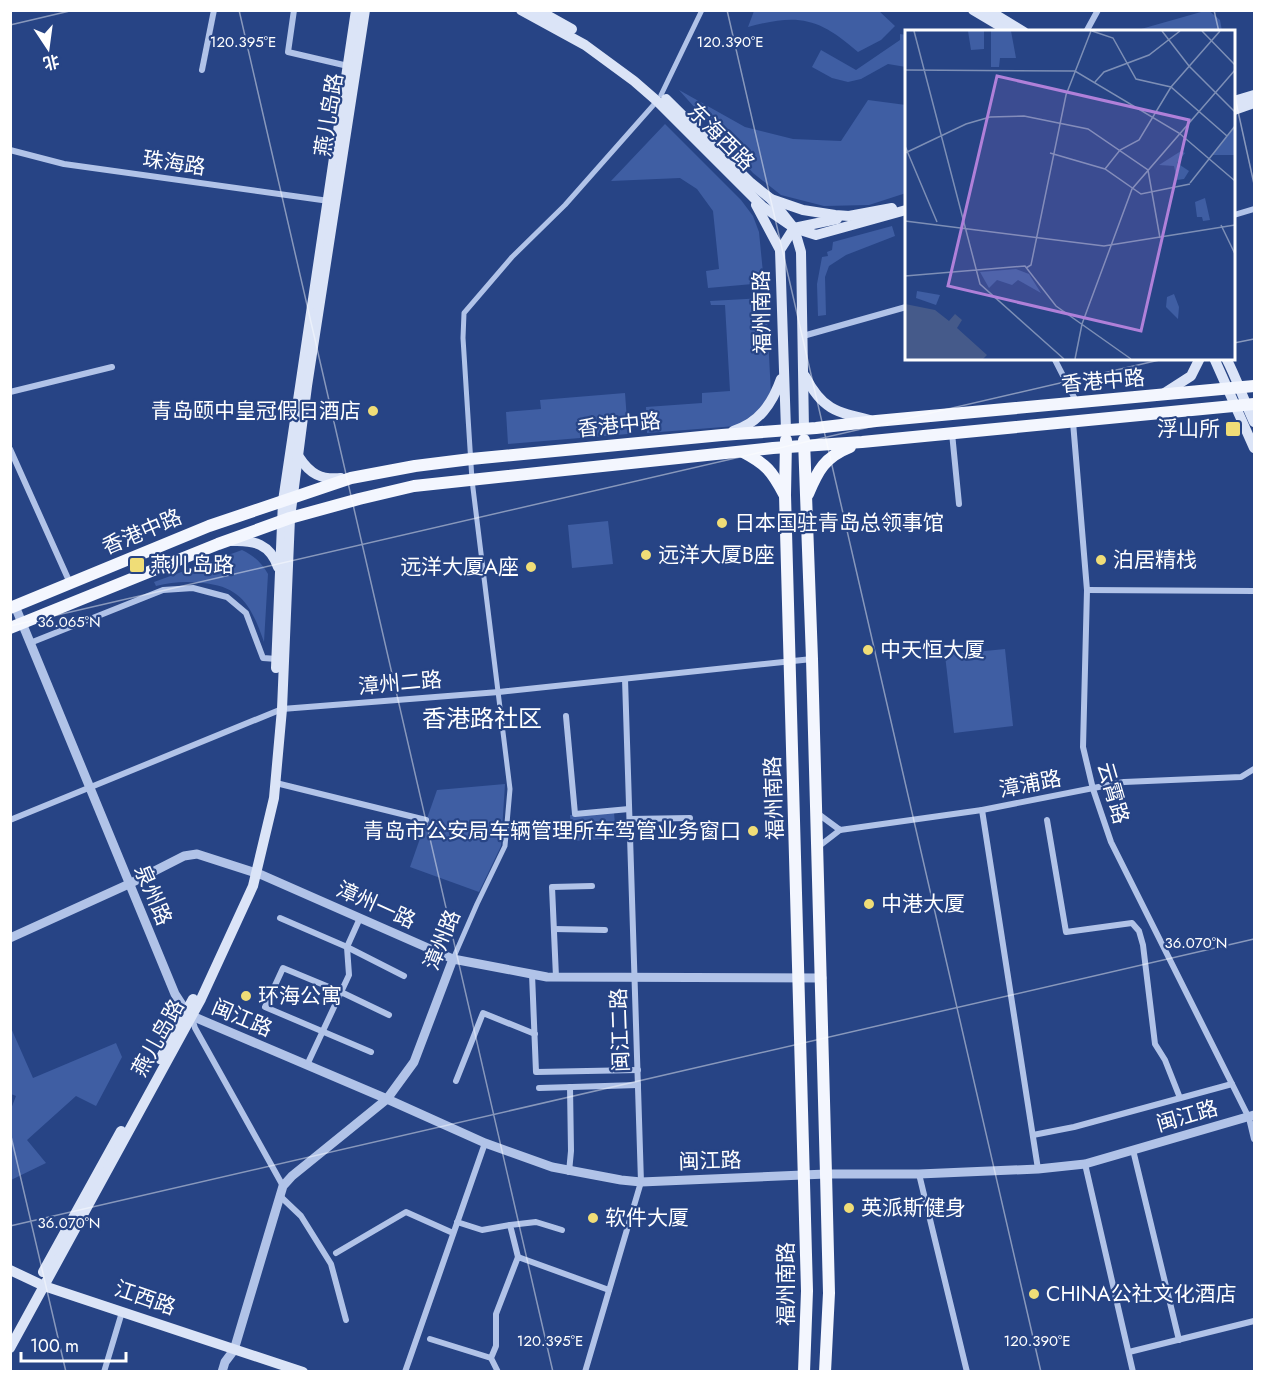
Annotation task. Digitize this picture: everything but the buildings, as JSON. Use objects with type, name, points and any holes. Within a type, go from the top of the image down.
[{"type":"main road","name":"燕儿岛路","points":[[288,499],[299,457],[356,10]]},
{"type":"main road","name":"燕儿岛路","points":[[254,872],[279,711],[277,659],[280,570],[288,499],[332,201],[365,10]]},
{"type":"main road","name":"东海西路","points":[[521,10],[585,45],[659,98],[748,192],[774,216],[794,228],[816,235]]},
{"type":"main road","name":"东海西路","points":[[538,10],[614,56],[771,199],[810,211],[849,216],[905,203]]},
{"type":"main road","points":[[973,10],[1001,17],[1009,30]]},
{"type":"main road","points":[[988,10],[1021,30]]},
{"type":"main road","points":[[1235,100],[1254,95]]},
{"type":"main road","points":[[1235,109],[1254,104]]},
{"type":"main road","points":[[748,192],[780,250]]},
{"type":"main road","points":[[771,199],[794,228],[849,216]]},
{"type":"main road","points":[[801,252],[816,235],[905,210]]},
{"type":"main road","name":"福州南路","points":[[794,228],[780,250],[787,447],[785,495],[807,1291],[804,1371]]},
{"type":"main road","name":"福州南路","points":[[794,228],[801,252],[804,446],[822,978],[829,1293],[825,1371]]},
{"type":"main road","points":[[1161,395],[1191,376],[1199,360]]},
{"type":"main road","points":[[1215,360],[1235,388],[1254,422]]},
{"type":"main road","points":[[1227,360],[1235,388]]},
{"type":"main road","points":[[722,435],[745,428],[761,415],[774,397],[783,373]]},
{"type":"main road","points":[[804,373],[821,402],[831,410],[876,421]]},
{"type":"main road","name":"香港中路","points":[[13,607],[209,525],[351,478],[415,466],[1254,386]]},
{"type":"main road","points":[[1245,405],[1254,448]]},
{"type":"main road","name":"香港中路","points":[[16,626],[286,520],[414,486],[787,447],[862,442],[1245,405]]},
{"type":"main road","points":[[807,495],[817,472],[824,464],[836,453],[862,442]]},
{"type":"main road","points":[[742,452],[769,468],[785,495]]},
{"type":"main road","points":[[299,457],[306,468],[316,476],[329,480],[351,478]]},
{"type":"main road","name":"燕儿岛路","points":[[10,1348],[41,1285],[228,944],[254,872],[276,783],[286,520]]},
{"type":"main road","points":[[228,541],[248,540],[259,543],[270,550],[280,570]]},
{"type":"main road","name":"江西路","points":[[10,1269],[41,1285],[303,1371]]},
{"type":"main road","name":"燕儿岛路","points":[[10,1333],[41,1285]]},
{"type":"street","points":[[202,70],[214,10]]},
{"type":"street","points":[[294,10],[288,52],[348,66]]},
{"type":"street","name":"漳州路","points":[[281,1191],[292,1176],[387,1099],[414,1062],[453,959],[505,846],[510,789],[472,480],[463,338],[464,313],[512,257],[565,205],[659,98],[702,10]]},
{"type":"street","points":[[1087,30],[1098,10]]},
{"type":"street","name":"珠海路","points":[[10,150],[64,164],[332,201]]},
{"type":"street","points":[[1235,214],[1254,209]]},
{"type":"street","points":[[803,336],[905,307]]},
{"type":"street","points":[[1055,360],[1077,404]]},
{"type":"street","points":[[10,392],[112,367]]},
{"type":"street","name":"云霄路","points":[[1073,422],[1087,590],[1083,747],[1093,789],[1111,842],[1232,1084],[1252,1116],[1254,1140]]},
{"type":"street","points":[[952,433],[959,504]]},
{"type":"street","points":[[10,449],[71,583]]},
{"type":"street","points":[[30,643],[163,590],[193,588],[228,597],[246,613],[263,658],[277,659]]},
{"type":"street","points":[[1087,590],[1254,591]]},
{"type":"street","name":"泉州路","points":[[13,607],[16,626],[30,643],[175,994],[189,1014],[281,1191],[301,1216],[332,1264],[346,1320]]},
{"type":"street","name":"漳州二路","points":[[10,820],[279,711],[625,680],[812,659]]},
{"type":"street","name":"闽江二路","points":[[585,1371],[641,1182],[625,680]]},
{"type":"street","points":[[566,716],[575,814],[629,809]]},
{"type":"street","name":"漳浦路","points":[[840,830],[982,810],[1125,782],[1240,777],[1254,769]]},
{"type":"street","points":[[276,783],[426,820]]},
{"type":"street","points":[[982,810],[1038,1169]]},
{"type":"street","points":[[817,812],[840,830],[818,847]]},
{"type":"street","points":[[630,819],[690,818]]},
{"type":"street","points":[[1047,820],[1065,933],[1132,923],[1139,931],[1143,945],[1155,1044],[1165,1060],[1180,1098]]},
{"type":"street","name":"漳州一路","points":[[10,938],[129,884],[184,856],[197,854],[254,872],[453,959],[532,974],[556,976],[822,978]]},
{"type":"street","points":[[556,976],[552,887],[592,886]]},
{"type":"street","points":[[280,918],[347,947],[404,976]]},
{"type":"street","points":[[307,1065],[349,975],[347,947],[360,918]]},
{"type":"street","points":[[554,929],[605,930]]},
{"type":"street","points":[[371,1052],[265,1006],[283,968],[389,1015]]},
{"type":"street","points":[[532,974],[536,1072],[638,1070]]},
{"type":"street","points":[[456,1082],[483,1013],[535,1034]]},
{"type":"street","name":"闽江路","points":[[189,1014],[485,1143],[569,1172],[641,1182],[826,1174],[919,1174],[1038,1169],[1084,1164],[1252,1116]]},
{"type":"street","points":[[1033,1135],[1074,1127],[1232,1084]]},
{"type":"street","points":[[539,1088],[638,1085]]},
{"type":"street","points":[[569,1172],[570,1087]]},
{"type":"street","points":[[405,1371],[485,1143]]},
{"type":"street","points":[[1133,1150],[1179,1340]]},
{"type":"street","points":[[1084,1164],[1133,1371]]},
{"type":"street","points":[[919,1174],[967,1371]]},
{"type":"street","points":[[222,1371],[225,1362],[234,1350],[281,1191]]},
{"type":"street","points":[[336,1253],[406,1212],[453,1233]]},
{"type":"street","points":[[457,1222],[482,1230],[536,1222],[562,1230]]},
{"type":"street","points":[[491,1358],[495,1346],[496,1314],[518,1257],[510,1225]]},
{"type":"street","points":[[518,1257],[609,1290]]},
{"type":"street","points":[[104,1371],[122,1311]]},
{"type":"street","points":[[1129,1352],[1254,1321]]},
{"type":"street","points":[[430,1339],[491,1358],[498,1371]]},
{"type":"shaded area","points":[[1208,10],[1220,20],[1222,30],[1138,30]]},
{"type":"shaded area","points":[[754,11],[879,11],[895,26],[881,40],[858,52],[832,32],[820,25],[808,22],[781,20],[748,27]]},
{"type":"shaded area","points":[[900,34],[905,35],[905,67],[888,64],[861,79],[848,82],[832,78],[812,67],[821,50],[856,70],[900,40]]},
{"type":"shaded area","points":[[679,90],[745,127],[793,139],[841,141],[868,100],[905,105],[905,193],[869,205],[824,206],[781,195],[753,173]]},
{"type":"shaded area","points":[[665,124],[741,200],[753,216],[759,232],[764,283],[708,288],[706,271],[719,269],[713,211],[697,189],[680,178],[611,181]]},
{"type":"shaded area","points":[[892,226],[895,236],[846,255],[829,266],[825,277],[826,315],[818,316],[817,284],[822,257],[828,256],[827,252],[832,250],[833,242]]},
{"type":"shaded area","points":[[766,298],[771,394],[760,410],[736,426],[647,433],[646,407],[702,403],[702,393],[730,391],[725,305],[711,305],[710,301]]},
{"type":"shaded area","points":[[625,393],[628,434],[508,444],[506,412],[541,409],[540,400]]},
{"type":"shaded area","points":[[608,521],[613,564],[572,568],[568,525]]},
{"type":"shaded area","points":[[242,550],[257,560],[268,574],[264,642],[250,609],[236,594],[227,589],[216,585],[190,582],[156,586],[154,582]]},
{"type":"shaded area","points":[[1005,649],[1013,726],[954,733],[945,655]]},
{"type":"shaded area","points":[[505,784],[501,846],[479,892],[410,867],[437,790]]},
{"type":"shaded area","points":[[614,812],[616,838],[572,841],[570,815]]},
{"type":"shaded area","points":[[11,1028],[33,1078],[116,1043],[122,1057],[96,1106],[76,1096],[27,1140],[46,1163],[11,1180],[11,1109],[16,1096],[11,1094]]},
{"type":"place","name":"青岛颐中皇冠假日酒店","points":[[373,411]]},
{"type":"place","name":"浮山所","points":[[1233,429]]},
{"type":"place","name":"日本国驻青岛总领事馆","points":[[722,523]]},
{"type":"place","name":"远洋大厦B座","points":[[646,555]]},
{"type":"place","name":"泊居精栈","points":[[1101,560]]},
{"type":"place","name":"燕儿岛路","points":[[137,565]]},
{"type":"place","name":"远洋大厦A座","points":[[531,567]]},
{"type":"place","name":"中天恒大厦","points":[[868,650]]},
{"type":"place","name":"青岛市公安局车辆管理所车驾管业务窗口","points":[[753,831]]},
{"type":"place","name":"中港大厦","points":[[869,904]]},
{"type":"place","name":"环海公寓","points":[[246,996]]},
{"type":"place","name":"英派斯健身","points":[[849,1208]]},
{"type":"place","name":"软件大厦","points":[[593,1218]]},
{"type":"place","name":"CHINA公社文化酒店","points":[[1034,1294]]},
{"type":"district","name":"香港路社区","points":[[482,719]]}]
